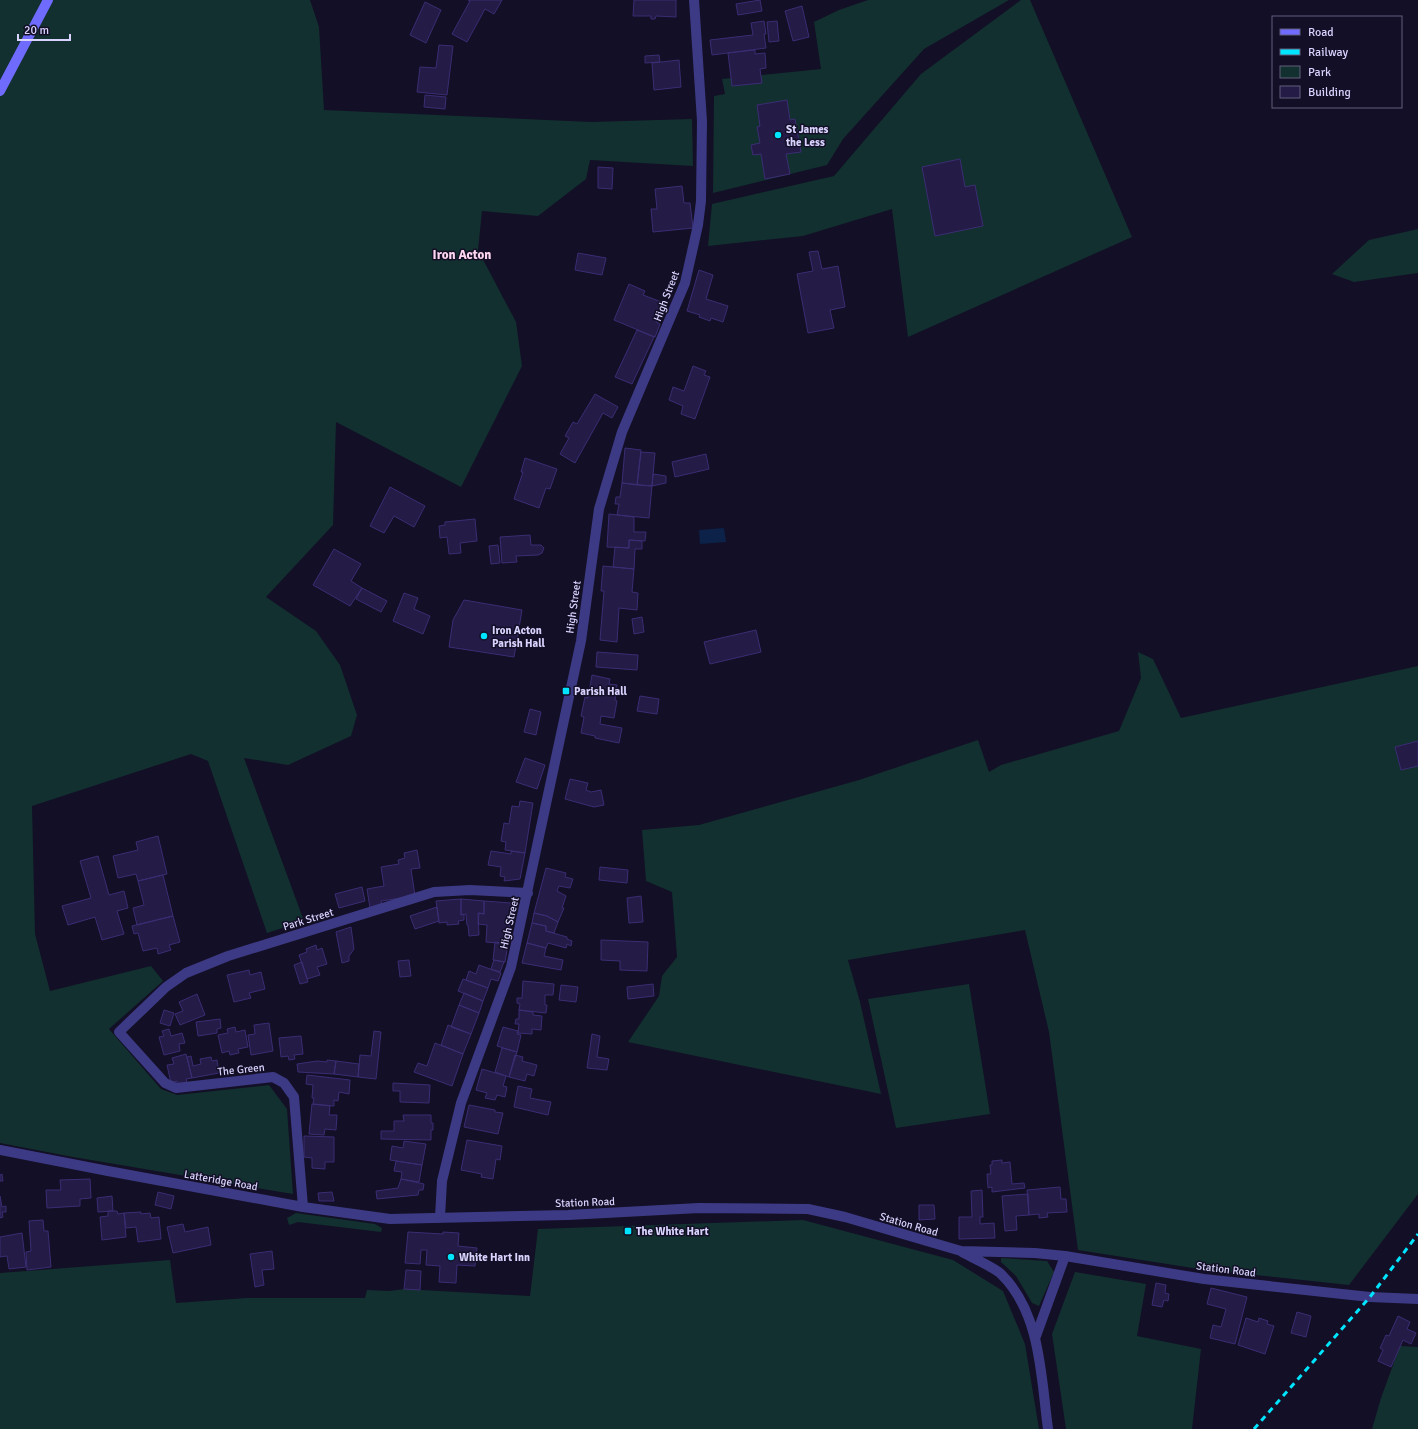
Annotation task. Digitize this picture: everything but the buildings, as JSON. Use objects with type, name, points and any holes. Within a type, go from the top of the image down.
[{"type":"main road","points":[[0,91],[48,0]]},
{"type":"street","name":"High Street","points":[[440,1217],[442,1181],[460,1104],[511,967],[528,893],[581,641],[599,509],[622,432],[685,283],[698,225],[701,201],[702,121],[694,0]]},
{"type":"street","name":"Park Street","points":[[118,1032],[166,987],[186,973],[228,956],[434,892],[470,890],[528,893]]},
{"type":"street","name":"The Green","points":[[118,1032],[165,1083],[176,1088],[274,1077],[284,1083],[294,1097],[303,1207]]},
{"type":"street","name":"Latteridge Road","points":[[0,1150],[303,1207],[390,1219],[440,1217]]},
{"type":"street","name":"Station Road","points":[[440,1217],[568,1215],[699,1208],[808,1209],[845,1217],[961,1252],[1035,1253],[1065,1256],[1204,1279],[1370,1296],[1418,1299]]},
{"type":"street","points":[[961,1252],[1001,1274],[1020,1298],[1036,1336],[1048,1429]]},
{"type":"street","points":[[1036,1336],[1065,1256]]},
{"type":"green space","points":[[0,0],[310,0],[319,27],[324,110],[591,122],[692,119],[693,166],[590,160],[586,179],[538,216],[482,211],[478,250],[516,322],[522,366],[461,487],[336,422],[333,525],[266,597],[316,631],[340,665],[357,715],[351,736],[288,765],[244,758],[304,921],[267,933],[208,761],[191,754],[32,806],[35,934],[50,991],[151,966],[163,981],[109,1029],[161,1089],[177,1095],[269,1085],[287,1109],[293,1194],[73,1157],[0,1143]]},
{"type":"green space","points":[[868,0],[1009,0],[924,49],[843,139],[827,165],[713,193],[714,96],[725,94],[722,79],[821,69],[814,22],[839,10]]},
{"type":"green space","points":[[1021,0],[1030,0],[1132,237],[908,337],[892,209],[803,236],[708,246],[712,204],[834,176],[921,74]]},
{"type":"green space","points":[[1418,229],[1418,273],[1354,282],[1332,274],[1369,240]]},
{"type":"green space","points":[[1138,652],[1153,659],[1181,718],[1418,666],[1418,1194],[1349,1285],[1199,1269],[1078,1250],[1049,1032],[1025,930],[848,960],[860,1002],[881,1094],[628,1042],[659,996],[662,976],[677,957],[672,892],[646,881],[642,830],[699,825],[859,780],[978,740],[989,772],[1001,765],[1119,731],[1141,678]]},
{"type":"green space","points":[[969,984],[990,1114],[896,1128],[868,999]]},
{"type":"green space","points":[[296,1213],[375,1224],[382,1228],[381,1232],[298,1222],[289,1225],[287,1218]]},
{"type":"green space","points":[[803,1220],[953,1260],[1003,1291],[1025,1344],[1039,1429],[0,1429],[0,1273],[170,1260],[176,1303],[247,1298],[365,1298],[367,1290],[390,1291],[404,1289],[530,1296],[538,1229]]},
{"type":"green space","points":[[1001,1258],[1047,1261],[1054,1272],[1039,1306],[1032,1303],[1016,1276],[1001,1262]]},
{"type":"green space","points":[[1075,1272],[1146,1284],[1137,1336],[1201,1349],[1192,1429],[1066,1429],[1052,1334]]},
{"type":"green space","points":[[1400,1346],[1418,1347],[1418,1429],[1372,1429],[1381,1398]]},
{"type":"water","points":[[724,528],[726,542],[700,544],[699,530]]},
{"type":"railway","points":[[1254,1429],[1370,1297],[1418,1234]]},
{"type":"place","name":"St James the Less","points":[[778,135]]},
{"type":"place","name":"Iron Acton Parish Hall","points":[[484,636]]},
{"type":"place","name":"Parish Hall","points":[[566,691]]},
{"type":"place","name":"The White Hart","points":[[628,1231]]},
{"type":"place","name":"White Hart Inn","points":[[451,1257]]},
{"type":"district","name":"Iron Acton","points":[[462,254]]}]
